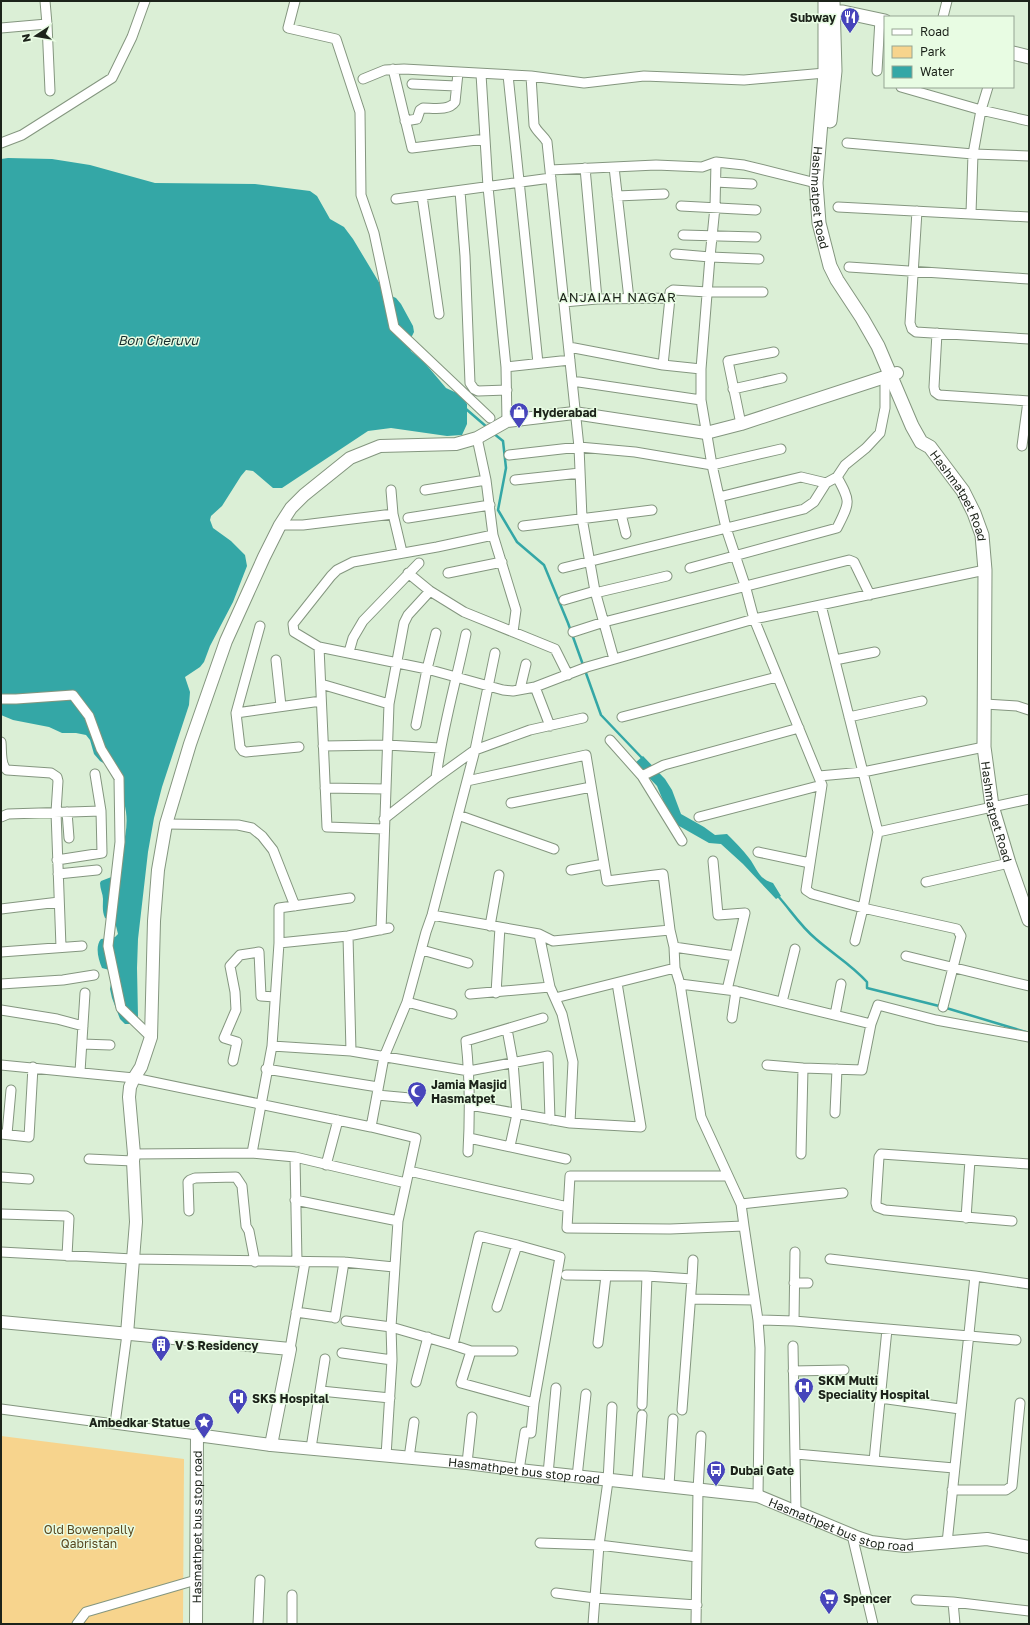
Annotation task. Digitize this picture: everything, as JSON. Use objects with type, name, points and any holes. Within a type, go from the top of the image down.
[{"type":"main road","points":[[822,223],[823,184],[835,71],[829,6],[882,20]]},
{"type":"main road","name":"Hashmatpet Road","points":[[829,6],[816,183],[822,223],[835,262],[884,342],[891,375],[910,406],[917,423],[928,438],[930,447],[963,491],[974,513],[982,536],[985,570],[984,747],[992,806],[1009,863],[1025,899],[1029,920]]},
{"type":"main road","points":[[1014,53],[1029,57]]},
{"type":"street","points":[[46,1],[50,91]]},
{"type":"street","points":[[1,143],[22,136],[112,78],[132,37],[145,1]]},
{"type":"street","points":[[295,1],[288,28],[336,40],[360,112],[361,195],[374,233],[394,327],[490,418]]},
{"type":"street","points":[[943,16],[947,1]]},
{"type":"street","points":[[877,71],[882,20]]},
{"type":"street","points":[[1,28],[47,24]]},
{"type":"street","points":[[363,79],[380,72],[393,69],[417,69],[531,76],[584,83],[644,76],[744,80],[825,73]]},
{"type":"street","points":[[393,69],[412,148],[485,139]]},
{"type":"street","points":[[405,121],[417,119],[420,110],[423,108],[446,108],[452,105],[454,102],[458,72]]},
{"type":"street","points":[[481,74],[488,187],[506,367],[507,390],[503,424]]},
{"type":"street","points":[[508,75],[538,363]]},
{"type":"street","points":[[531,76],[534,126],[536,130],[544,136],[547,142],[572,381],[580,473],[582,518],[595,592],[614,659]]},
{"type":"street","points":[[412,84],[456,86]]},
{"type":"street","points":[[905,88],[1029,122]]},
{"type":"street","points":[[971,213],[973,154],[988,88]]},
{"type":"street","points":[[847,143],[973,154],[1029,156]]},
{"type":"street","points":[[396,199],[519,183],[550,174],[585,168],[656,165],[702,167],[716,162],[744,165],[816,183]]},
{"type":"street","points":[[716,162],[715,208],[701,369],[701,400],[712,465],[726,528],[745,585],[754,619],[821,781],[806,890],[812,894],[863,908],[957,929],[961,936],[943,1007]]},
{"type":"street","points":[[614,167],[629,298]]},
{"type":"street","points":[[585,168],[597,299]]},
{"type":"street","points":[[716,182],[752,184]]},
{"type":"street","points":[[460,191],[465,256],[470,383],[474,390],[478,391],[507,390]]},
{"type":"street","points":[[617,196],[664,194]]},
{"type":"street","points":[[422,196],[439,314]]},
{"type":"street","points":[[681,206],[756,210]]},
{"type":"street","points":[[838,207],[1029,217]]},
{"type":"street","points":[[917,211],[910,323],[912,329],[916,332],[1029,339]]},
{"type":"street","points":[[683,235],[756,237]]},
{"type":"street","points":[[675,254],[759,259]]},
{"type":"street","points":[[849,267],[1029,279]]},
{"type":"street","points":[[663,365],[670,292],[673,290],[708,292],[763,292]]},
{"type":"street","points":[[564,302],[597,299],[670,298]]},
{"type":"street","points":[[937,333],[935,392],[939,395],[1028,401],[1022,446]]},
{"type":"street","points":[[568,347],[663,365],[701,369]]},
{"type":"street","points":[[741,424],[728,361],[774,352]]},
{"type":"street","points":[[506,367],[570,360]]},
{"type":"street","points":[[115,1424],[127,1334],[136,1222],[129,1097],[130,1087],[141,1067],[152,1038],[154,920],[158,870],[166,824],[190,744],[226,641],[280,525],[291,508],[304,495],[350,458],[380,446],[456,444],[481,436],[503,424],[574,413],[706,433],[741,424],[891,375],[880,433],[866,448],[845,465],[837,477],[826,483],[810,506],[563,568]]},
{"type":"street","points":[[733,389],[782,378]]},
{"type":"street","points":[[572,381],[701,400]]},
{"type":"street","points":[[481,436],[493,535],[516,610],[513,632]]},
{"type":"street","points":[[509,454],[578,447],[635,452],[712,465],[782,449]]},
{"type":"street","points":[[515,480],[580,473]]},
{"type":"street","points":[[720,497],[801,477],[826,483]]},
{"type":"street","points":[[690,568],[837,528],[847,510],[848,502],[846,493],[837,477]]},
{"type":"street","points":[[425,490],[486,480]]},
{"type":"street","points":[[391,490],[393,514],[402,552]]},
{"type":"street","points":[[408,518],[490,505]]},
{"type":"street","points":[[523,526],[652,510]]},
{"type":"street","points":[[280,525],[303,526],[393,514]]},
{"type":"street","points":[[621,514],[626,534]]},
{"type":"street","points":[[493,535],[353,562],[337,570],[331,576],[293,624],[294,632],[319,647],[427,669],[503,690],[520,689],[535,687],[587,666],[754,619],[985,570]]},
{"type":"street","points":[[573,632],[604,622],[745,585],[849,560],[854,562],[870,595]]},
{"type":"street","points":[[448,573],[502,562]]},
{"type":"street","points":[[349,652],[353,638],[363,621],[419,563]]},
{"type":"street","points":[[408,573],[430,591],[464,612],[555,649],[572,673]]},
{"type":"street","points":[[564,600],[667,576]]},
{"type":"street","points":[[279,943],[348,936],[385,929],[384,819],[389,704],[404,623],[408,615],[430,591]]},
{"type":"street","points":[[821,605],[878,832],[855,941]]},
{"type":"street","points":[[260,626],[236,713],[240,747],[243,751],[299,746]]},
{"type":"street","points":[[416,725],[436,633]]},
{"type":"street","points":[[436,778],[440,748],[466,634]]},
{"type":"street","points":[[319,647],[327,827],[384,829]]},
{"type":"street","points":[[834,660],[875,652]]},
{"type":"street","points":[[370,1126],[384,1057],[407,1002],[426,932],[432,916],[475,750],[495,653]]},
{"type":"street","points":[[276,660],[281,706]]},
{"type":"street","points":[[520,689],[526,664]]},
{"type":"street","points":[[622,717],[777,677]]},
{"type":"street","points":[[321,684],[389,704]]},
{"type":"street","points":[[535,687],[550,726]]},
{"type":"street","points":[[1,699],[72,695],[90,716],[101,749],[119,778],[120,842],[108,946],[121,1008],[152,1038]]},
{"type":"street","points":[[236,713],[321,701]]},
{"type":"street","points":[[849,717],[922,701]]},
{"type":"street","points":[[985,704],[1017,706],[1029,710]]},
{"type":"street","points":[[384,819],[436,778],[475,750],[530,730],[583,718]]},
{"type":"street","points":[[642,776],[664,765],[799,728]]},
{"type":"street","points":[[610,740],[642,776],[682,841]]},
{"type":"street","points":[[1,742],[3,764],[7,770],[51,773],[57,777],[58,780],[56,812],[61,947]]},
{"type":"street","points":[[323,746],[387,745],[440,748]]},
{"type":"street","points":[[700,817],[821,781],[984,747]]},
{"type":"street","points":[[467,781],[586,754],[607,881],[663,874],[670,930],[674,947],[675,968],[680,984],[701,1118],[741,1204],[758,1320],[760,1348],[758,1496]]},
{"type":"street","points":[[57,860],[102,853],[101,811],[96,774]]},
{"type":"street","points":[[510,803],[591,787]]},
{"type":"street","points":[[325,788],[386,789]]},
{"type":"street","points":[[878,832],[1029,799]]},
{"type":"street","points":[[1,817],[8,814],[101,811]]},
{"type":"street","points":[[67,812],[69,838]]},
{"type":"street","points":[[458,815],[554,849]]},
{"type":"street","points":[[166,824],[238,825],[252,828],[262,836],[273,850],[294,906]]},
{"type":"street","points":[[758,852],[810,863]]},
{"type":"street","points":[[713,861],[718,915],[745,913],[735,956],[732,990],[732,1018]]},
{"type":"street","points":[[926,882],[1009,863]]},
{"type":"street","points":[[571,870],[604,864]]},
{"type":"street","points":[[58,874],[97,870]]},
{"type":"street","points":[[490,926],[498,875]]},
{"type":"street","points":[[252,1153],[262,1104],[266,1069],[272,1046],[279,943],[279,908],[350,898]]},
{"type":"street","points":[[1,910],[59,902]]},
{"type":"street","points":[[432,916],[539,934],[553,941],[670,930]]},
{"type":"street","points":[[496,993],[500,927]]},
{"type":"street","points":[[539,934],[550,987],[562,1014],[573,1062],[570,1124]]},
{"type":"street","points":[[348,936],[351,1051]]},
{"type":"street","points":[[1,952],[82,946]]},
{"type":"street","points":[[674,947],[735,956]]},
{"type":"street","points":[[782,1002],[795,949]]},
{"type":"street","points":[[422,950],[468,963]]},
{"type":"street","points":[[233,1061],[237,1042],[224,1038],[236,1010],[236,992],[230,966],[240,955],[259,952],[261,996],[275,997]]},
{"type":"street","points":[[906,956],[1029,986]]},
{"type":"street","points":[[555,998],[675,968]]},
{"type":"street","points":[[1,984],[63,980],[94,975]]},
{"type":"street","points":[[470,1105],[570,1124],[641,1127],[617,983]]},
{"type":"street","points":[[680,984],[732,990],[872,1024]]},
{"type":"street","points":[[835,1015],[841,984]]},
{"type":"street","points":[[470,994],[496,993],[550,987]]},
{"type":"street","points":[[80,1072],[85,993]]},
{"type":"street","points":[[407,1002],[452,1014]]},
{"type":"street","points":[[767,1065],[862,1070],[872,1024],[878,1005],[936,1020],[1029,1037]]},
{"type":"street","points":[[1,1010],[57,1019],[83,1026]]},
{"type":"street","points":[[468,1152],[470,1105],[466,1041],[543,1018]]},
{"type":"street","points":[[507,1029],[513,1062],[517,1114],[510,1146]]},
{"type":"street","points":[[82,1044],[110,1045]]},
{"type":"street","points":[[272,1046],[351,1051],[469,1071],[548,1056],[550,1120]]},
{"type":"street","points":[[1,1065],[134,1078],[370,1126],[416,1138],[398,1221],[394,1267],[391,1327],[392,1360],[386,1456]]},
{"type":"street","points":[[11,1090],[4,1134],[29,1137],[33,1067]]},
{"type":"street","points":[[801,1154],[803,1068]]},
{"type":"street","points":[[266,1069],[410,1098]]},
{"type":"street","points":[[835,1114],[837,1069]]},
{"type":"street","points":[[326,1164],[338,1120]]},
{"type":"street","points":[[469,1138],[566,1159]]},
{"type":"street","points":[[88,1159],[252,1153],[295,1157],[406,1183]]},
{"type":"street","points":[[1012,1221],[885,1210],[878,1207],[876,1203],[876,1193],[879,1157],[881,1154],[1026,1164]]},
{"type":"street","points":[[271,1445],[290,1349],[296,1312],[301,1262],[295,1200],[295,1157]]},
{"type":"street","points":[[966,1218],[970,1160]]},
{"type":"street","points":[[409,1171],[568,1207]]},
{"type":"street","points":[[728,1176],[570,1176],[566,1228],[744,1226]]},
{"type":"street","points":[[1,1177],[29,1179]]},
{"type":"street","points":[[189,1210],[188,1182],[190,1180],[195,1178],[236,1177],[242,1186],[246,1226],[249,1231],[255,1262]]},
{"type":"street","points":[[741,1204],[843,1193]]},
{"type":"street","points":[[295,1200],[398,1221]]},
{"type":"street","points":[[1,1214],[66,1216],[69,1218],[67,1256]]},
{"type":"street","points":[[454,1345],[479,1236],[560,1257],[534,1403],[531,1433],[525,1432],[519,1470]]},
{"type":"street","points":[[497,1307],[517,1245]]},
{"type":"street","points":[[1,1252],[133,1259],[255,1262],[344,1262],[394,1267]]},
{"type":"street","points":[[794,1252],[794,1321]]},
{"type":"street","points":[[830,1259],[975,1276],[1029,1284]]},
{"type":"street","points":[[682,1410],[693,1260]]},
{"type":"street","points":[[296,1312],[333,1318],[344,1262]]},
{"type":"street","points":[[566,1275],[647,1276],[692,1279]]},
{"type":"street","points":[[598,1343],[606,1276]]},
{"type":"street","points":[[637,1483],[642,1410],[647,1276]]},
{"type":"street","points":[[947,1542],[975,1276]]},
{"type":"street","points":[[794,1282],[808,1283]]},
{"type":"street","points":[[691,1298],[755,1300]]},
{"type":"street","points":[[758,1320],[794,1321],[1016,1340]]},
{"type":"street","points":[[346,1321],[391,1327],[471,1351],[513,1351]]},
{"type":"street","points":[[1,1322],[290,1349]]},
{"type":"street","points":[[874,1461],[887,1329]]},
{"type":"street","points":[[416,1382],[428,1337]]},
{"type":"street","points":[[793,1346],[796,1512]]},
{"type":"street","points":[[471,1351],[460,1383],[534,1403]]},
{"type":"street","points":[[342,1353],[392,1360]]},
{"type":"street","points":[[311,1448],[325,1359]]},
{"type":"street","points":[[793,1371],[844,1370]]},
{"type":"street","points":[[548,1474],[556,1388]]},
{"type":"street","points":[[321,1391],[390,1398]]},
{"type":"street","points":[[577,1477],[586,1394]]},
{"type":"street","points":[[880,1398],[960,1409]]},
{"type":"street","points":[[952,1490],[1006,1490],[1012,1486],[1020,1403]]},
{"type":"street","points":[[593,1624],[599,1545],[608,1480],[612,1407]]},
{"type":"street","points":[[1,1409],[197,1435]]},
{"type":"street","points":[[467,1463],[472,1417]]},
{"type":"street","points":[[669,1486],[673,1419]]},
{"type":"street","points":[[410,1458],[414,1422]]},
{"type":"street","name":"Hasmathpet bus stop road","points":[[196,1624],[197,1435],[271,1445],[467,1463],[548,1474],[758,1496],[871,1542],[905,1546],[987,1539],[1029,1547]]},
{"type":"street","points":[[696,1624],[698,1490],[702,1436]]},
{"type":"street","points":[[796,1454],[954,1468]]},
{"type":"street","points":[[852,1535],[873,1624]]},
{"type":"street","points":[[540,1543],[599,1545],[697,1557]]},
{"type":"street","points":[[76,1624],[86,1612],[196,1580]]},
{"type":"street","points":[[258,1624],[260,1580]]},
{"type":"street","points":[[556,1593],[595,1598],[697,1605]]},
{"type":"street","points":[[292,1595],[292,1624]]},
{"type":"street","points":[[916,1600],[953,1602],[1029,1611]]},
{"type":"street","points":[[953,1602],[955,1624]]},
{"type":"green space","name":"Old Bowenpally Qabristan","points":[[1,1436],[184,1459],[183,1624],[1,1624]]},
{"type":"water","name":"Bon Cheruvu","points":[[1,159],[52,159],[90,165],[155,183],[255,184],[310,191],[317,196],[330,219],[344,227],[353,239],[387,294],[396,298],[401,304],[413,326],[414,332],[409,342],[411,351],[424,362],[446,388],[461,395],[467,404],[467,424],[462,435],[447,436],[391,428],[368,431],[282,488],[273,488],[253,471],[246,470],[222,506],[211,516],[210,520],[213,528],[231,541],[245,555],[247,566],[233,602],[210,646],[204,662],[200,667],[185,677],[190,692],[189,705],[162,787],[154,818],[148,852],[138,939],[138,1017],[132,1024],[125,1024],[120,1019],[110,989],[113,971],[102,968],[98,953],[98,945],[101,939],[115,937],[118,934],[115,922],[105,918],[103,897],[100,887],[101,881],[114,876],[126,828],[127,820],[125,806],[115,770],[100,761],[94,754],[90,740],[86,735],[62,733],[49,727],[13,720],[1,715]]},
{"type":"water","points":[[643,756],[665,779],[672,790],[681,814],[715,835],[727,834],[747,855],[758,873],[764,879],[773,883],[781,896],[776,899],[743,864],[721,844],[709,843],[672,822],[657,786],[635,763]]},
{"type":"waterway","points":[[466,409],[488,428]]},
{"type":"waterway","points":[[493,433],[503,441],[506,468],[498,510],[517,542],[544,565],[568,623],[601,715],[643,759]]},
{"type":"waterway","points":[[777,895],[810,934],[849,965],[867,982],[867,988],[943,1007],[1029,1033]]},
{"type":"place","name":"Subway","points":[[850,34]]},
{"type":"place","name":"Hyderabad","points":[[519,429]]},
{"type":"place","name":"Jamia Masjid Hasmatpet","points":[[417,1108]]},
{"type":"place","name":"V S Residency","points":[[161,1362]]},
{"type":"place","name":"SKM Multi Speciality Hospital","points":[[804,1404]]},
{"type":"place","name":"SKS Hospital","points":[[238,1415]]},
{"type":"place","name":"Ambedkar Statue","points":[[204,1439]]},
{"type":"place","name":"Dubai Gate","points":[[716,1487]]},
{"type":"place","name":"Spencer","points":[[829,1615]]},
{"type":"district","name":"ANJAIAH NAGAR","points":[[618,297]]}]
